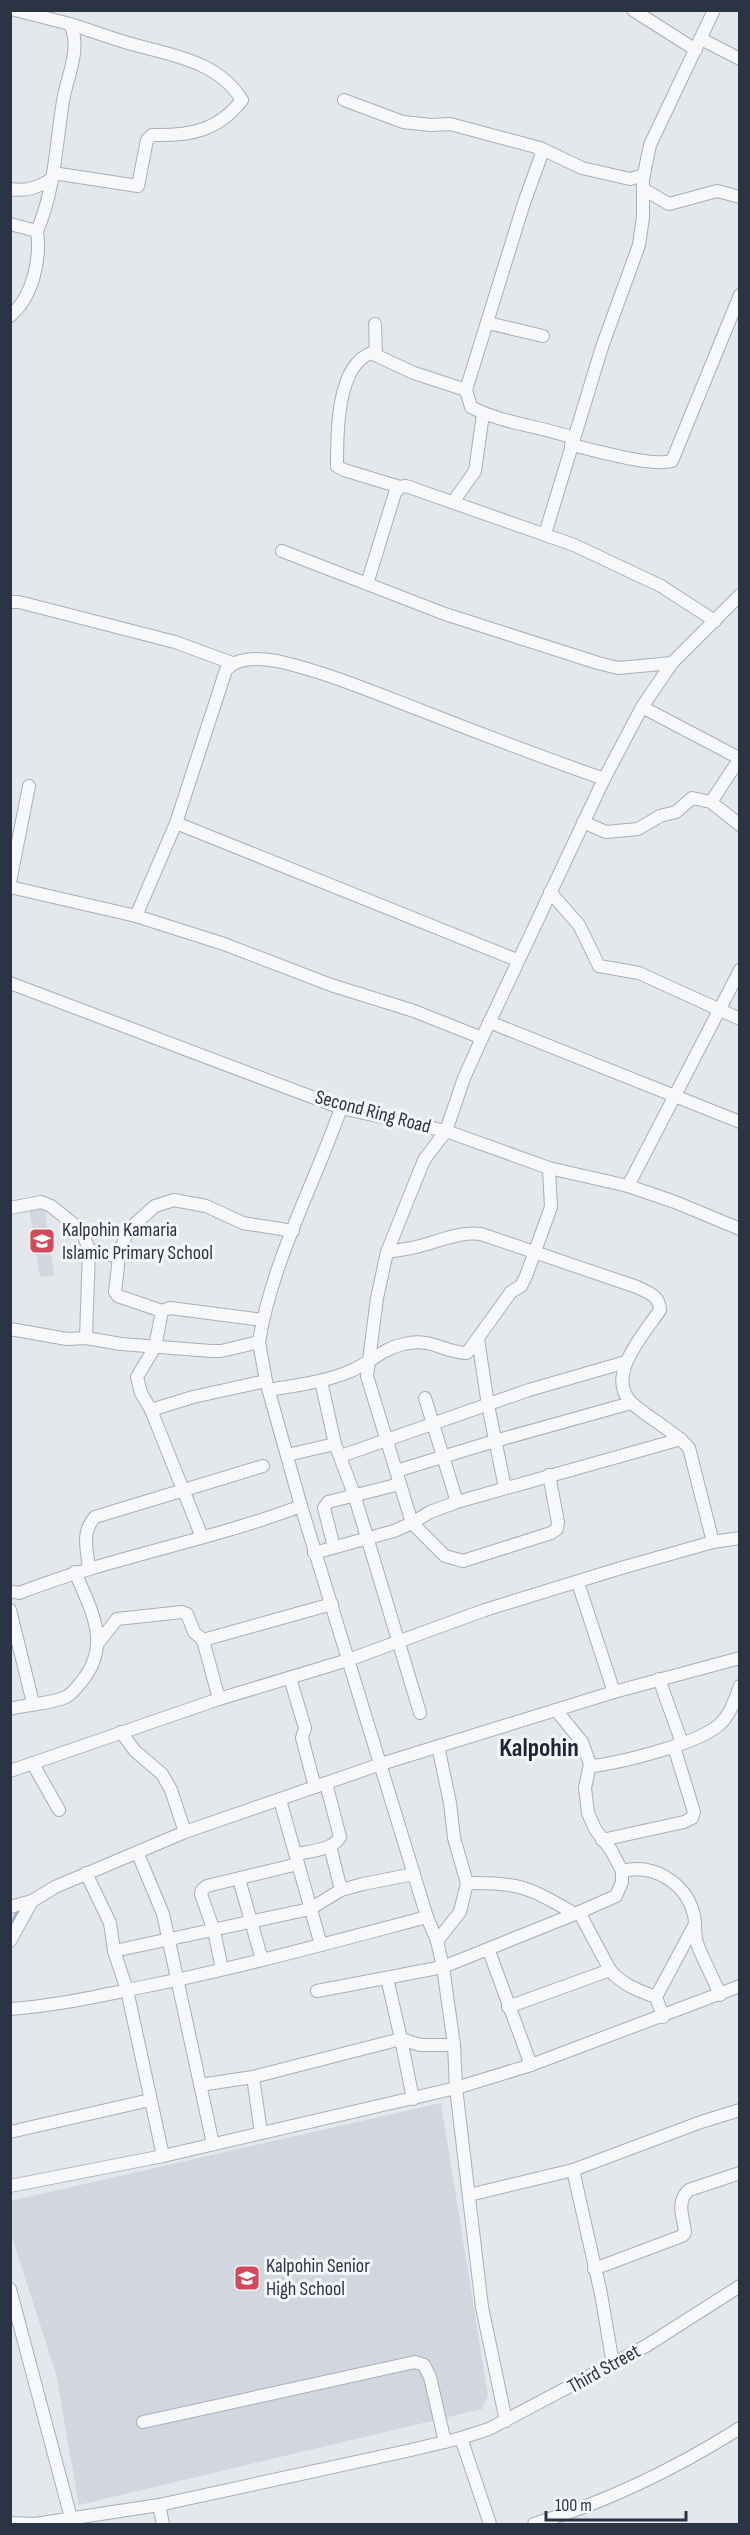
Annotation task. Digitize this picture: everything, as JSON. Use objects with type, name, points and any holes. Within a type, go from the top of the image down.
[{"type":"street","points":[[10,189],[34,189],[52,176],[138,186],[147,140],[152,135],[186,135],[214,126],[231,115],[242,100],[233,86],[206,66],[177,55],[15,10]]},
{"type":"street","points":[[633,10],[698,45],[740,59]]},
{"type":"street","points":[[545,534],[602,347],[639,245],[643,217],[644,175],[650,145],[714,10]]},
{"type":"street","points":[[10,316],[21,305],[36,269],[39,246],[36,231],[45,213],[63,100],[72,64],[75,34],[70,24]]},
{"type":"street","points":[[344,100],[403,122],[431,125],[450,124],[540,148],[582,168],[630,179],[644,175]]},
{"type":"street","points":[[540,148],[541,156],[524,203],[466,390],[471,407],[483,414],[551,430],[572,441],[635,459],[672,462],[740,295]]},
{"type":"street","points":[[643,189],[669,204],[717,191],[740,197]]},
{"type":"street","points":[[10,224],[36,231]]},
{"type":"street","points":[[488,323],[543,336]]},
{"type":"street","points":[[375,324],[376,355]]},
{"type":"street","points":[[466,390],[414,373],[371,353],[364,356],[350,376],[340,406],[337,466],[344,471],[400,487],[406,486],[574,545],[661,586],[715,621]]},
{"type":"street","points":[[453,502],[475,471],[483,414]]},
{"type":"street","points":[[367,584],[395,493],[400,487]]},
{"type":"street","points":[[282,551],[495,632],[618,668],[672,663]]},
{"type":"street","points":[[549,1475],[558,1522],[557,1529],[551,1533],[463,1561],[445,1556],[412,1523],[367,1376],[377,1299],[387,1252],[424,1160],[446,1131],[464,1078],[517,960],[604,779],[642,707],[672,663],[740,595]]},
{"type":"street","points":[[10,602],[19,602],[175,642],[232,663],[244,660],[275,661],[359,685],[516,748],[604,779]]},
{"type":"street","points":[[136,916],[176,823],[226,670],[232,663]]},
{"type":"street","points":[[642,707],[739,758],[711,802]]},
{"type":"street","points":[[10,882],[29,786]]},
{"type":"street","points":[[583,822],[606,832],[638,829],[660,816],[676,812],[692,798],[711,802],[740,825]]},
{"type":"street","points":[[176,823],[517,960]]},
{"type":"street","points":[[10,887],[136,916],[224,944],[331,985],[414,1011],[482,1038]]},
{"type":"street","points":[[550,892],[579,925],[599,966],[639,973],[740,1019]]},
{"type":"street","points":[[628,1186],[740,970]]},
{"type":"street","name":"Second Ring Road","points":[[10,983],[341,1108],[446,1131],[549,1168],[628,1186],[684,1206],[740,1230]]},
{"type":"street","points":[[489,1022],[740,1122]]},
{"type":"street","points":[[341,1108],[293,1231],[263,1320],[259,1342],[268,1385],[315,1553],[427,1917],[437,1941],[443,1967],[454,2044],[456,2088],[482,2307],[506,2421]]},
{"type":"street","points":[[151,1410],[193,1397],[268,1385],[321,1381],[368,1364],[386,1350],[405,1343],[431,1342],[459,1353],[467,1353],[512,1292],[521,1286],[551,1206],[549,1168]]},
{"type":"street","points":[[263,1320],[170,1308],[162,1311],[118,1296],[115,1292],[119,1257],[127,1231],[155,1206],[174,1200],[206,1206],[243,1223],[293,1231]]},
{"type":"street","points":[[10,1208],[41,1202],[51,1206],[82,1231],[89,1250],[86,1338]]},
{"type":"street","points":[[387,1252],[471,1233],[535,1252],[637,1287],[656,1296],[660,1310],[626,1362],[622,1380],[623,1389],[631,1403],[681,1439],[689,1448],[713,1542]]},
{"type":"street","points":[[89,1250],[119,1257]]},
{"type":"street","points":[[162,1311],[155,1347],[137,1377],[141,1393],[151,1410],[202,1537]]},
{"type":"street","points":[[10,1329],[67,1339],[86,1338],[155,1347],[221,1351],[259,1342]]},
{"type":"street","points":[[478,1339],[488,1405],[505,1488]]},
{"type":"street","points":[[340,1456],[529,1390],[626,1362]]},
{"type":"street","points":[[321,1381],[335,1444],[354,1494],[397,1643],[420,1713]]},
{"type":"street","points":[[425,1398],[457,1502]]},
{"type":"street","points":[[334,1548],[324,1508],[328,1502],[398,1477],[443,1456],[631,1403]]},
{"type":"street","points":[[315,1553],[367,1539],[412,1523],[430,1512],[457,1502],[681,1439]]},
{"type":"street","points":[[287,1455],[335,1444]]},
{"type":"street","points":[[89,1568],[86,1534],[89,1524],[95,1517],[262,1466]]},
{"type":"street","points":[[11,1594],[75,1572],[202,1537],[302,1506]]},
{"type":"street","points":[[10,1771],[219,1699],[348,1660],[485,1610],[713,1542],[740,1538]]},
{"type":"street","points":[[10,1709],[66,1697],[89,1673],[97,1657],[99,1642],[92,1616],[75,1572]]},
{"type":"street","points":[[578,1583],[614,1692]]},
{"type":"street","points":[[203,1640],[332,1604]]},
{"type":"street","points":[[10,1610],[33,1703]]},
{"type":"street","points":[[99,1642],[117,1618],[182,1612],[188,1614],[194,1632],[203,1640],[219,1699]]},
{"type":"street","points":[[10,1906],[32,1901],[55,1887],[86,1873],[138,1854],[185,1832],[381,1764],[659,1678],[740,1658]]},
{"type":"street","points":[[222,1969],[214,1931],[201,1894],[202,1890],[207,1886],[239,1879],[298,1859],[338,1842],[340,1837],[302,1738],[305,1728],[290,1677]]},
{"type":"street","points":[[602,1840],[684,1822],[692,1818],[694,1812],[659,1678]]},
{"type":"street","points":[[590,1764],[594,1766],[622,1761],[704,1735],[722,1723],[728,1715],[740,1686]]},
{"type":"street","points":[[318,1992],[443,1967],[489,1951],[616,1896],[622,1882],[622,1871],[592,1822],[585,1801],[590,1764],[582,1742],[556,1710]]},
{"type":"street","points":[[121,1732],[135,1751],[162,1774],[171,1790],[185,1832]]},
{"type":"street","points":[[437,1941],[460,1912],[467,1883],[454,1838],[450,1803],[438,1746]]},
{"type":"street","points":[[33,1764],[59,1810]]},
{"type":"street","points":[[280,1800],[321,1945]]},
{"type":"street","points":[[330,1846],[341,1890]]},
{"type":"street","points":[[138,1854],[163,1914],[213,2144]]},
{"type":"street","points":[[622,1871],[632,1868],[660,1873],[676,1884],[693,1913],[697,1942],[720,1995]]},
{"type":"street","points":[[86,1873],[110,1923],[114,1951],[127,1990],[163,2156]]},
{"type":"street","points":[[114,1951],[310,1909],[341,1890],[414,1874]]},
{"type":"street","points":[[239,1879],[262,1960]]},
{"type":"street","points":[[467,1883],[501,1882],[529,1888],[577,1913],[610,1970],[616,1977],[656,1997],[663,2017]]},
{"type":"street","points":[[10,1941],[32,1901]]},
{"type":"street","points":[[10,2009],[49,2006],[178,1980],[427,1917]]},
{"type":"street","points":[[656,1997],[695,1924]]},
{"type":"street","points":[[489,1951],[531,2065]]},
{"type":"street","points":[[508,2007],[610,1970]]},
{"type":"street","points":[[387,1978],[413,2099]]},
{"type":"street","points":[[10,2186],[163,2156],[456,2088],[531,2065],[740,1986]]},
{"type":"street","points":[[200,2085],[253,2077],[401,2039],[420,2045],[454,2044]]},
{"type":"street","points":[[253,2077],[261,2133]]},
{"type":"street","points":[[10,2132],[150,2100]]},
{"type":"street","points":[[469,2195],[573,2170],[701,2122],[740,2110]]},
{"type":"street","points":[[573,2170],[613,2364]]},
{"type":"street","points":[[594,2269],[682,2236],[685,2234],[681,2211],[684,2195],[689,2190],[740,2173]]},
{"type":"street","name":"Third Street","points":[[10,2523],[35,2524],[159,2505],[461,2438],[506,2421],[613,2364],[675,2329],[740,2286]]},
{"type":"street","points":[[10,2289],[72,2518]]},
{"type":"street","points":[[143,2422],[415,2362],[424,2365],[430,2376],[445,2442]]},
{"type":"street","points":[[534,2524],[628,2490],[694,2456],[740,2428]]},
{"type":"street","points":[[461,2438],[489,2524]]},
{"type":"street","points":[[159,2505],[163,2524]]},
{"type":"shaded area","name":"Kalpohin Kamaria Islamic Primary School","points":[[44,1205],[54,1275],[40,1277],[29,1207]]},
{"type":"shaded area","name":"Kalpohin Senior High School","points":[[441,2103],[488,2396],[482,2409],[79,2505],[56,2374],[11,2234],[10,2201]]},
{"type":"waterway","points":[[10,1926],[19,1909]]},
{"type":"place","name":"Kalpohin Kamaria Islamic Primary School","points":[[42,1241]]},
{"type":"place","name":"Kalpohin Senior High School","points":[[247,2278]]},
{"type":"district","name":"Kalpohin","points":[[539,1748]]}]
